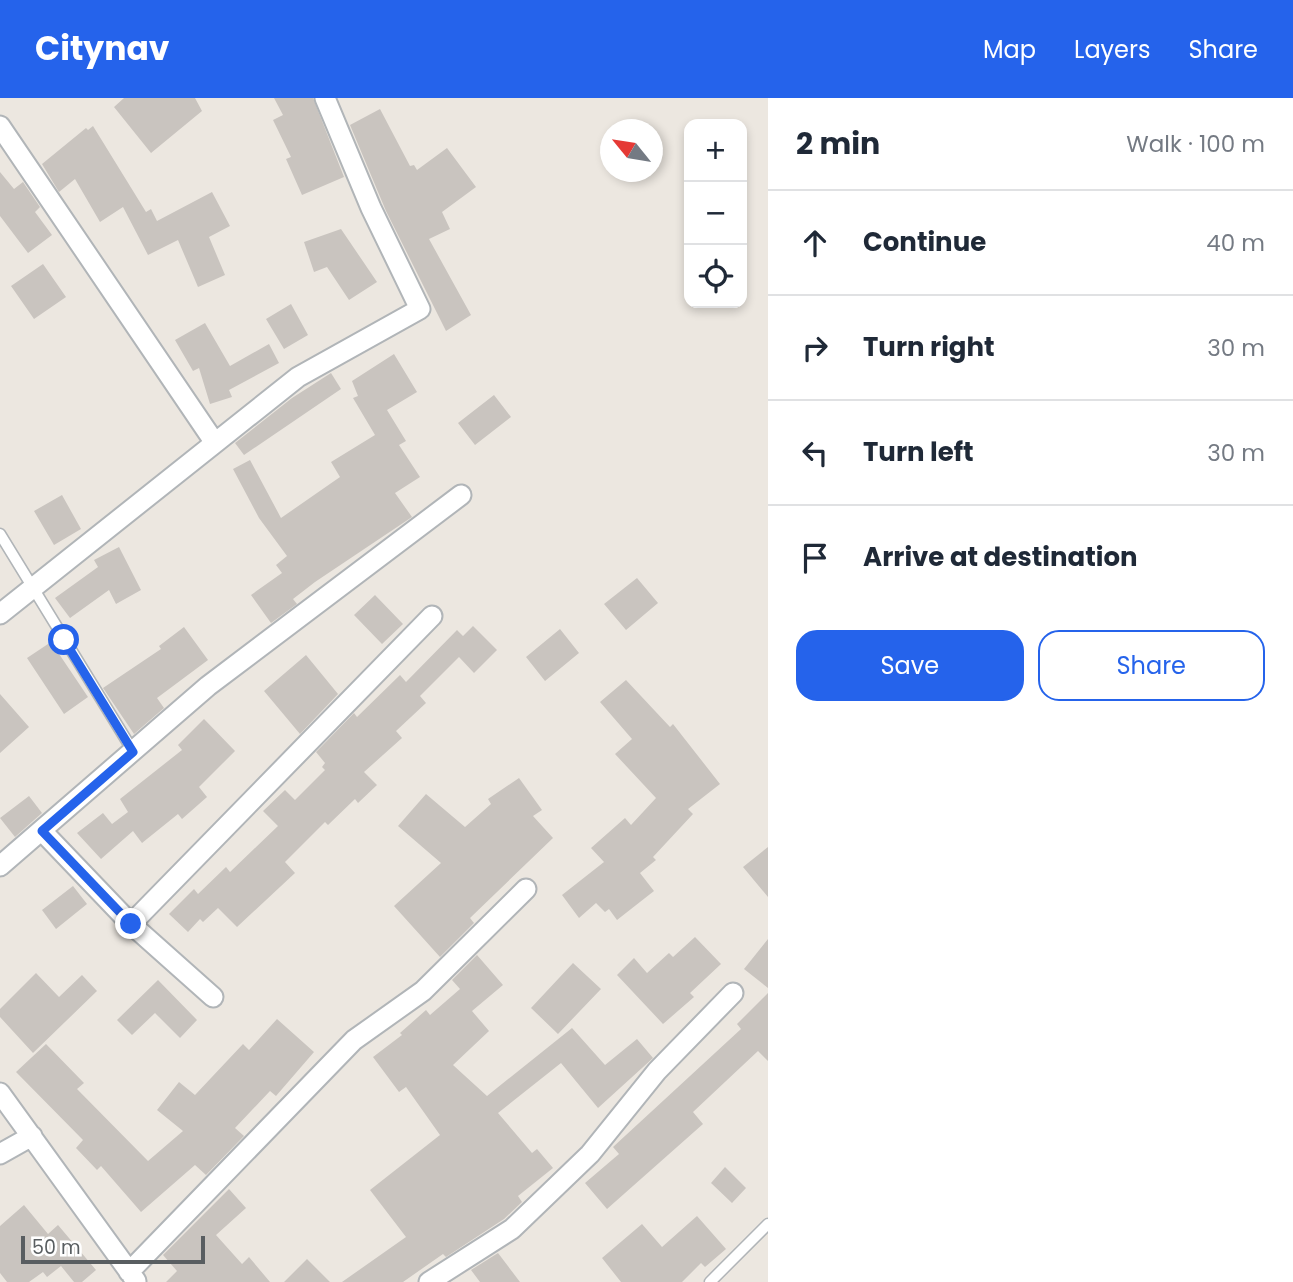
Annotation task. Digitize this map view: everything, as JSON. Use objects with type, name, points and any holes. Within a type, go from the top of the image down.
[{"type":"street","points":[[0,614],[298,376],[420,309],[371,208],[325,98]]},
{"type":"street","points":[[0,127],[215,443]]},
{"type":"street","points":[[0,866],[208,686],[461,495]]},
{"type":"street","points":[[131,924],[432,616]]},
{"type":"street","points":[[42,831],[131,924],[213,997]]},
{"type":"street","points":[[0,1093],[130,1278],[354,1040],[423,991],[526,889]]},
{"type":"street","points":[[429,1282],[512,1229],[590,1154],[657,1071],[733,993]]},
{"type":"street","points":[[0,1154],[32,1136]]},
{"type":"lane","points":[[0,534],[133,752]]},
{"type":"lane","points":[[710,1282],[768,1224]]},
{"type":"building","points":[[124,98],[195,98],[202,111],[151,153],[114,107]]},
{"type":"building","points":[[274,98],[313,98],[344,177],[302,195],[286,159],[291,157],[273,120],[283,115]]},
{"type":"building","points":[[380,109],[410,166],[414,165],[417,170],[447,148],[476,187],[442,212],[450,229],[429,239],[471,315],[446,331],[386,211],[350,125]]},
{"type":"building","points":[[93,126],[146,212],[151,209],[157,221],[212,192],[230,226],[209,237],[225,275],[198,287],[178,240],[148,255],[123,207],[100,222],[75,179],[59,192],[42,164],[86,128],[88,130]]},
{"type":"building","points":[[0,172],[14,189],[23,182],[40,207],[35,212],[52,235],[28,253],[0,216]]},
{"type":"building","points":[[341,229],[377,282],[349,300],[327,267],[314,272],[304,242]]},
{"type":"building","points":[[43,264],[66,297],[34,319],[11,286]]},
{"type":"building","points":[[291,304],[308,335],[284,349],[266,319]]},
{"type":"building","points":[[205,323],[230,366],[269,344],[279,363],[229,390],[232,397],[210,404],[199,368],[193,371],[175,340]]},
{"type":"building","points":[[394,354],[417,392],[387,410],[406,441],[399,445],[420,477],[395,493],[412,517],[315,582],[293,599],[297,604],[271,623],[251,595],[282,573],[276,565],[287,556],[259,518],[233,469],[250,460],[281,518],[340,477],[331,462],[375,435],[353,398],[358,396],[352,381]]},
{"type":"building","points":[[331,373],[341,389],[244,455],[235,443],[292,398]]},
{"type":"building","points":[[494,395],[511,417],[475,445],[458,423]]},
{"type":"building","points":[[62,495],[81,529],[54,545],[34,511]]},
{"type":"building","points":[[119,547],[141,590],[116,604],[109,590],[70,618],[55,598],[98,567],[94,560]]},
{"type":"building","points":[[637,578],[658,603],[626,630],[604,604]]},
{"type":"building","points":[[375,595],[403,624],[382,644],[354,615]]},
{"type":"building","points":[[473,626],[497,650],[474,673],[459,657],[420,696],[426,703],[396,731],[402,738],[364,772],[377,785],[358,803],[355,799],[328,825],[325,822],[285,862],[295,873],[237,927],[218,908],[203,922],[200,919],[188,932],[169,914],[194,889],[198,894],[226,867],[230,872],[278,826],[263,811],[285,790],[295,800],[325,770],[322,767],[325,763],[316,752],[354,713],[357,717],[400,675],[406,682],[457,630],[463,636]]},
{"type":"building","points":[[184,627],[208,660],[157,698],[164,708],[134,734],[103,688],[161,649],[159,646]]},
{"type":"building","points":[[560,629],[579,653],[545,681],[526,657]]},
{"type":"building","points":[[51,642],[88,697],[64,714],[27,658]]},
{"type":"building","points":[[306,655],[338,694],[300,734],[264,691]]},
{"type":"building","points":[[626,680],[670,727],[673,724],[720,784],[688,809],[693,814],[653,857],[656,860],[640,873],[654,891],[617,920],[609,909],[605,912],[596,903],[579,918],[562,895],[604,862],[591,848],[625,818],[631,825],[656,798],[615,754],[632,739],[600,702]]},
{"type":"building","points":[[0,694],[29,727],[0,753]]},
{"type":"building","points":[[204,719],[235,751],[199,787],[207,797],[182,819],[178,814],[142,843],[133,831],[101,859],[77,833],[103,813],[112,824],[128,812],[120,799],[182,750],[178,745]]},
{"type":"building","points":[[519,778],[542,810],[533,816],[553,838],[470,918],[474,923],[440,957],[394,906],[441,863],[398,826],[426,794],[465,827],[491,804],[488,799]]},
{"type":"building","points":[[29,796],[42,813],[15,837],[0,818]]},
{"type":"building","points":[[768,847],[768,897],[743,867]]},
{"type":"building","points":[[73,886],[87,904],[56,929],[42,910]]},
{"type":"building","points":[[695,937],[721,964],[690,993],[694,997],[663,1024],[617,975],[634,958],[647,973],[669,953],[673,957]]},
{"type":"building","points":[[768,939],[768,988],[744,969]]},
{"type":"building","points":[[477,955],[503,985],[472,1011],[489,1031],[453,1065],[487,1096],[572,1028],[605,1065],[637,1039],[653,1058],[598,1108],[561,1063],[498,1113],[532,1153],[537,1149],[553,1168],[518,1196],[522,1202],[504,1219],[446,1257],[443,1254],[403,1282],[342,1282],[406,1237],[370,1190],[440,1135],[406,1087],[399,1092],[373,1057],[402,1035],[400,1033],[426,1010],[430,1015],[460,989],[452,980]]},
{"type":"building","points":[[573,963],[601,989],[558,1034],[531,1008]]},
{"type":"building","points":[[36,973],[59,997],[82,975],[97,991],[33,1053],[0,1017],[0,1009]]},
{"type":"building","points":[[158,980],[197,1020],[180,1038],[155,1013],[132,1035],[117,1020]]},
{"type":"building","points":[[768,993],[768,1061],[758,1051],[693,1112],[703,1124],[607,1209],[585,1183],[619,1154],[613,1147],[741,1029],[737,1024]]},
{"type":"building","points":[[277,1019],[314,1052],[276,1096],[270,1091],[235,1128],[244,1136],[206,1175],[195,1165],[141,1212],[101,1166],[97,1170],[76,1148],[83,1140],[16,1072],[46,1044],[84,1083],[77,1089],[148,1161],[183,1131],[157,1110],[179,1082],[195,1095],[243,1044],[249,1050]]},
{"type":"building","points":[[725,1167],[746,1188],[732,1203],[711,1183]]},
{"type":"building","points":[[229,1189],[246,1208],[216,1235],[242,1264],[249,1257],[270,1282],[166,1282],[177,1271],[163,1255]]},
{"type":"building","points":[[24,1205],[48,1234],[58,1225],[96,1270],[82,1282],[74,1282],[61,1266],[47,1277],[43,1272],[29,1282],[7,1282],[0,1273],[0,1226]]},
{"type":"building","points":[[697,1216],[726,1249],[705,1267],[701,1263],[682,1282],[621,1282],[602,1258],[642,1224],[662,1247]]},
{"type":"building","points":[[498,1253],[520,1282],[480,1282],[471,1270]]},
{"type":"building","points":[[307,1259],[330,1282],[284,1282]]},
{"type":"route","points":[[64,640],[133,752],[42,831],[131,924]]}]
